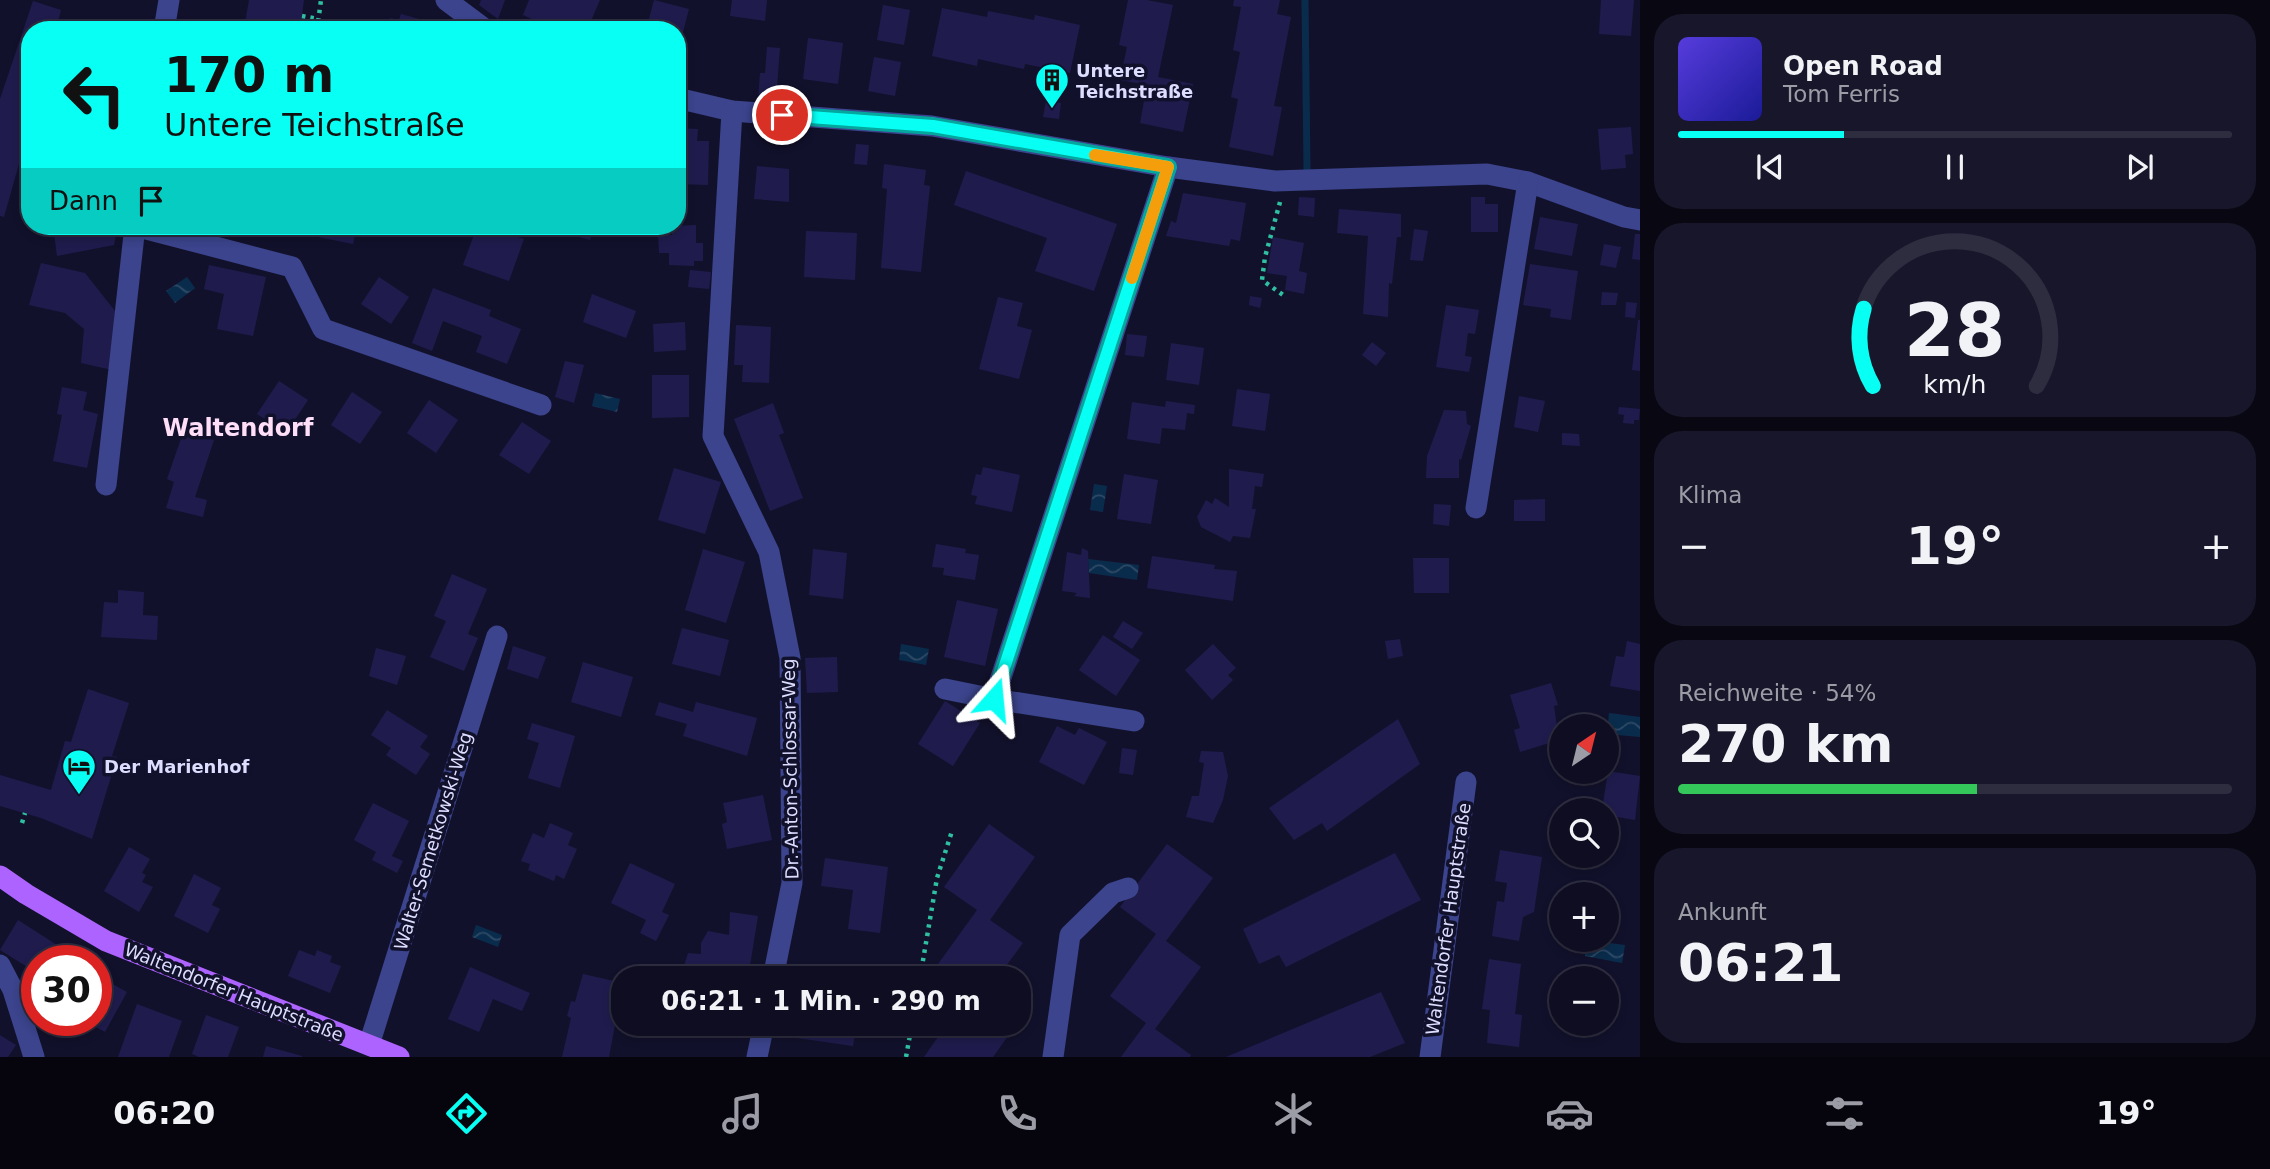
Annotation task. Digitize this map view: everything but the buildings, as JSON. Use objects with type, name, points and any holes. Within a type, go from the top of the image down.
[{"type":"main road","name":"Waltendorfer Hauptstraße","points":[[0,876],[106,942],[399,1057]]},
{"type":"street","points":[[166,21],[169,0]]},
{"type":"street","points":[[446,0],[474,21]]},
{"type":"street","points":[[686,100],[732,111],[933,126],[1168,167],[1285,180],[1487,174],[1528,183],[1624,217],[1640,220]]},
{"type":"street","name":"Dr.-Anton-Schlossar-Weg","points":[[732,111],[713,436],[769,552],[790,658],[792,884],[775,966]]},
{"type":"street","points":[[994,699],[1168,167]]},
{"type":"street","points":[[1476,508],[1528,183]]},
{"type":"street","points":[[106,485],[134,235]]},
{"type":"street","points":[[169,235],[292,267],[323,329],[541,405]]},
{"type":"street","name":"Walter-Semetkowski-Weg","points":[[369,1045],[497,636]]},
{"type":"street","points":[[945,689],[1134,721]]},
{"type":"street","name":"Waltendorfer Hauptstraße","points":[[1430,1057],[1466,782]]},
{"type":"street","points":[[1053,1057],[1070,935],[1113,893],[1128,888]]},
{"type":"street","points":[[0,965],[13,990],[34,1057]]},
{"type":"street","points":[[757,1057],[761,1036]]},
{"type":"path","points":[[302,16],[318,19],[321,0]]},
{"type":"path","points":[[1283,295],[1262,280],[1265,257],[1285,180]]},
{"type":"path","points":[[22,823],[25,813]]},
{"type":"path","points":[[922,966],[937,878],[952,831]]},
{"type":"path","points":[[906,1057],[910,1036]]},
{"type":"water","points":[[187,277],[195,288],[175,303],[166,291]]},
{"type":"water","points":[[595,393],[620,399],[617,412],[592,406]]},
{"type":"water","points":[[1094,484],[1107,486],[1103,512],[1090,510]]},
{"type":"water","points":[[1088,559],[1139,565],[1137,580],[1089,573]]},
{"type":"water","points":[[901,644],[929,649],[926,665],[899,660]]},
{"type":"water","points":[[1619,714],[1640,717],[1640,737],[1619,735]]},
{"type":"water","points":[[476,925],[502,935],[498,947],[472,937]]},
{"type":"water","points":[[1619,944],[1625,945],[1622,963],[1585,956],[1586,952],[1619,952]]},
{"type":"waterway","points":[[1305,0],[1307,170]]},
{"type":"slow traffic","points":[[1095,155],[1168,167],[1132,278]]},
{"type":"place","name":"Untere Teichstraße","points":[[1052,110]]},
{"type":"place","name":"Der Marienhof","points":[[79,796]]},
{"type":"district","name":"Waltendorf","points":[[238,428]]},
{"type":"route","points":[[782,115],[933,126],[1168,167],[994,699]]}]
